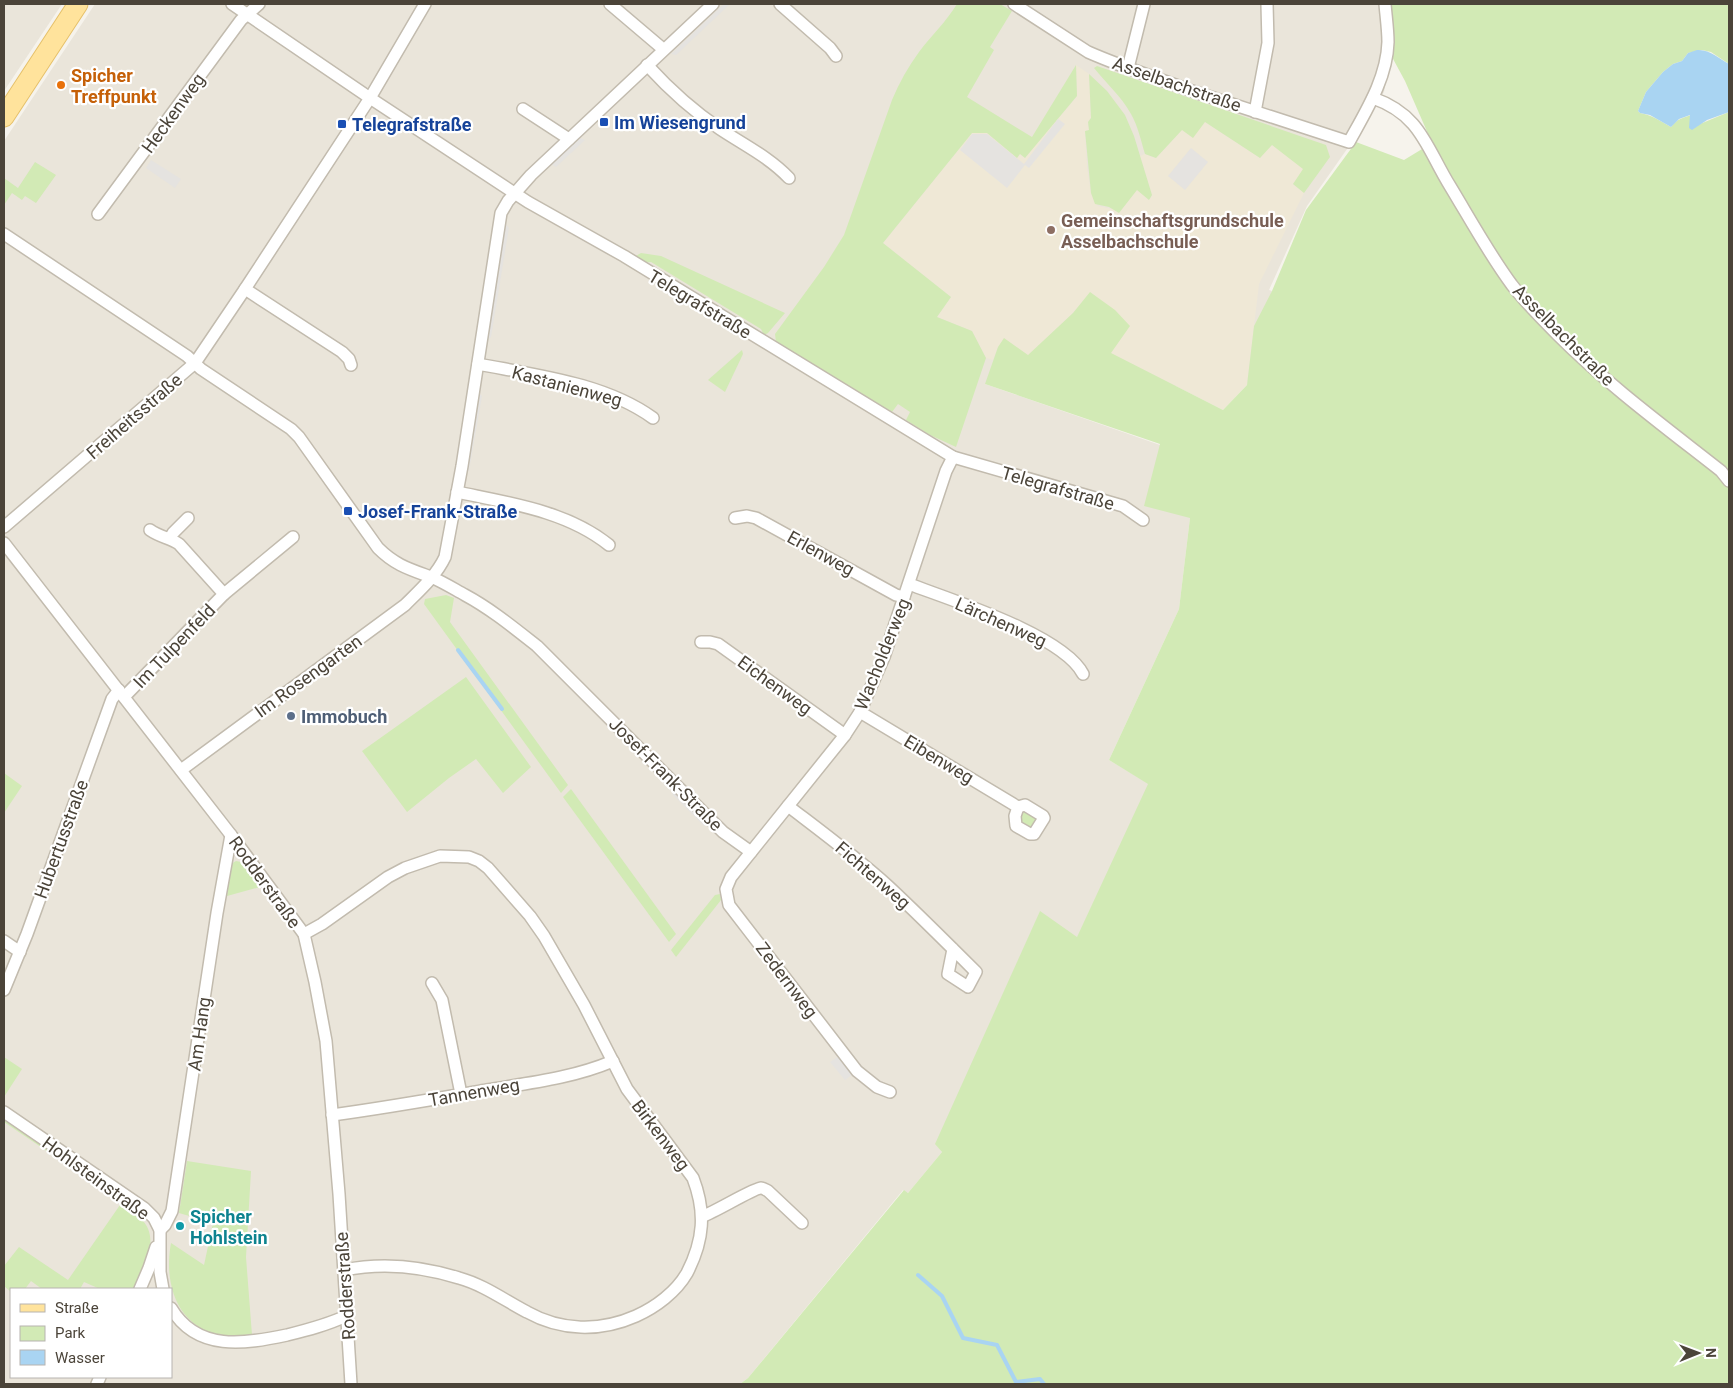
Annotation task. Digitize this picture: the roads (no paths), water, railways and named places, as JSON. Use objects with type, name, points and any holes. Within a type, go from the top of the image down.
[{"type":"main road","points":[[4,118],[78,4]]},
{"type":"street","name":"Telegrafstraße","points":[[232,4],[514,193],[624,256],[953,457],[1123,506],[1142,520]]},
{"type":"street","name":"Heckenweg","points":[[98,214],[241,20],[258,4]]},
{"type":"street","name":"Freiheitsstraße","points":[[4,527],[195,363],[370,98],[425,4]]},
{"type":"street","points":[[610,4],[663,49]]},
{"type":"street","points":[[432,578],[441,567],[445,557],[478,364],[501,213],[514,193],[531,175],[713,4]]},
{"type":"street","points":[[780,4],[830,48],[836,56]]},
{"type":"street","name":"Asselbachstraße","points":[[1014,4],[1088,52],[1128,68],[1255,112],[1349,142],[1372,98],[1397,109],[1422,134],[1448,184],[1500,267],[1531,308],[1622,393],[1720,471],[1729,481]]},
{"type":"street","points":[[1128,68],[1144,4]]},
{"type":"street","points":[[1255,112],[1268,43],[1267,4]]},
{"type":"street","points":[[1372,98],[1381,77],[1388,42],[1385,4]]},
{"type":"street","points":[[647,65],[687,104],[718,128],[769,160],[789,178]]},
{"type":"street","points":[[523,109],[569,139]]},
{"type":"street","name":"Josef-Frank-Straße","points":[[4,234],[187,356],[201,369],[291,429],[299,437],[378,548],[390,560],[432,578],[486,607],[537,646],[723,832],[750,852]]},
{"type":"street","points":[[245,289],[342,352],[349,359],[350,365]]},
{"type":"street","name":"Kastanienweg","points":[[478,364],[570,383],[601,392],[631,404],[653,418]]},
{"type":"street","name":"Wacholderweg","points":[[750,852],[845,735],[860,712],[884,656],[946,471],[953,457]]},
{"type":"street","points":[[457,492],[509,503],[580,525],[609,545]]},
{"type":"street","name":"Erlenweg","points":[[735,518],[747,516],[756,518],[796,538],[896,595],[904,597]]},
{"type":"street","points":[[170,538],[188,518]]},
{"type":"street","name":"Im Tulpenfeld","points":[[150,530],[179,544],[224,594]]},
{"type":"street","name":"Im Tulpenfeld","points":[[122,694],[224,594],[293,537]]},
{"type":"street","name":"Rodderstraße","points":[[4,543],[231,835],[304,934],[326,1041],[351,1384]]},
{"type":"street","name":"Im Rosengarten","points":[[181,770],[404,605],[432,578]]},
{"type":"street","name":"Lärchenweg","points":[[909,584],[1015,625],[1049,642],[1066,653],[1083,674]]},
{"type":"street","name":"Eichenweg","points":[[701,642],[718,644],[845,735]]},
{"type":"street","name":"Hubertusstraße","points":[[4,990],[20,952],[112,699],[122,694]]},
{"type":"street","name":"Eibenweg","points":[[860,712],[1018,807]]},
{"type":"street","name":"Fichtenweg","points":[[788,806],[887,885],[953,949]]},
{"type":"street","name":"Am Hang","points":[[160,1230],[166,1226],[172,1211],[217,914],[231,835]]},
{"type":"street","name":"Zedernweg","points":[[750,852],[731,877],[727,886],[726,892],[729,905],[857,1071],[876,1087],[890,1092]]},
{"type":"street","name":"Birkenweg","points":[[304,934],[322,924],[388,877],[405,868],[440,856],[469,858],[479,861],[488,868],[530,916],[544,936],[584,1005],[636,1102],[693,1178],[699,1194],[703,1216],[698,1247],[682,1281],[665,1298],[645,1312],[617,1324],[603,1327],[586,1329],[557,1324],[528,1313],[494,1292],[461,1278],[424,1268],[390,1265],[360,1266],[344,1270]]},
{"type":"street","points":[[4,940],[20,952]]},
{"type":"street","points":[[432,983],[442,1000],[461,1094]]},
{"type":"street","name":"Tannenweg","points":[[332,1115],[574,1074],[613,1061]]},
{"type":"street","name":"Hohlsteinstraße","points":[[4,1112],[144,1208],[154,1218],[160,1230],[160,1272],[163,1288]]},
{"type":"street","points":[[703,1216],[715,1212],[755,1190],[763,1188],[802,1223]]},
{"type":"street","points":[[140,1288],[153,1257],[160,1230]]},
{"type":"street","points":[[172,1310],[188,1327],[204,1337],[223,1342],[239,1343],[255,1342],[292,1334],[346,1316]]},
{"type":"water","points":[[1697,50],[1710,53],[1729,64],[1729,112],[1707,120],[1692,130],[1689,128],[1690,115],[1679,119],[1671,127],[1650,115],[1640,113],[1638,111],[1646,92],[1663,72],[1673,64],[1682,61],[1688,53]]},
{"type":"waterway","points":[[458,650],[502,709]]},
{"type":"waterway","points":[[918,1275],[942,1296],[963,1338],[997,1345],[1016,1382],[1040,1379],[1044,1384]]},
{"type":"place","name":"Spicher Treffpunkt","points":[[61,85]]},
{"type":"place","name":"Im Wiesengrund","points":[[604,122]]},
{"type":"place","name":"Telegrafstraße","points":[[342,124]]},
{"type":"place","name":"Gemeinschaftsgrundschule Asselbachschule","points":[[1051,230]]},
{"type":"place","name":"Josef-Frank-Straße","points":[[348,511]]},
{"type":"place","name":"Immobuch","points":[[291,716]]},
{"type":"place","name":"Spicher Hohlstein","points":[[180,1226]]}]
